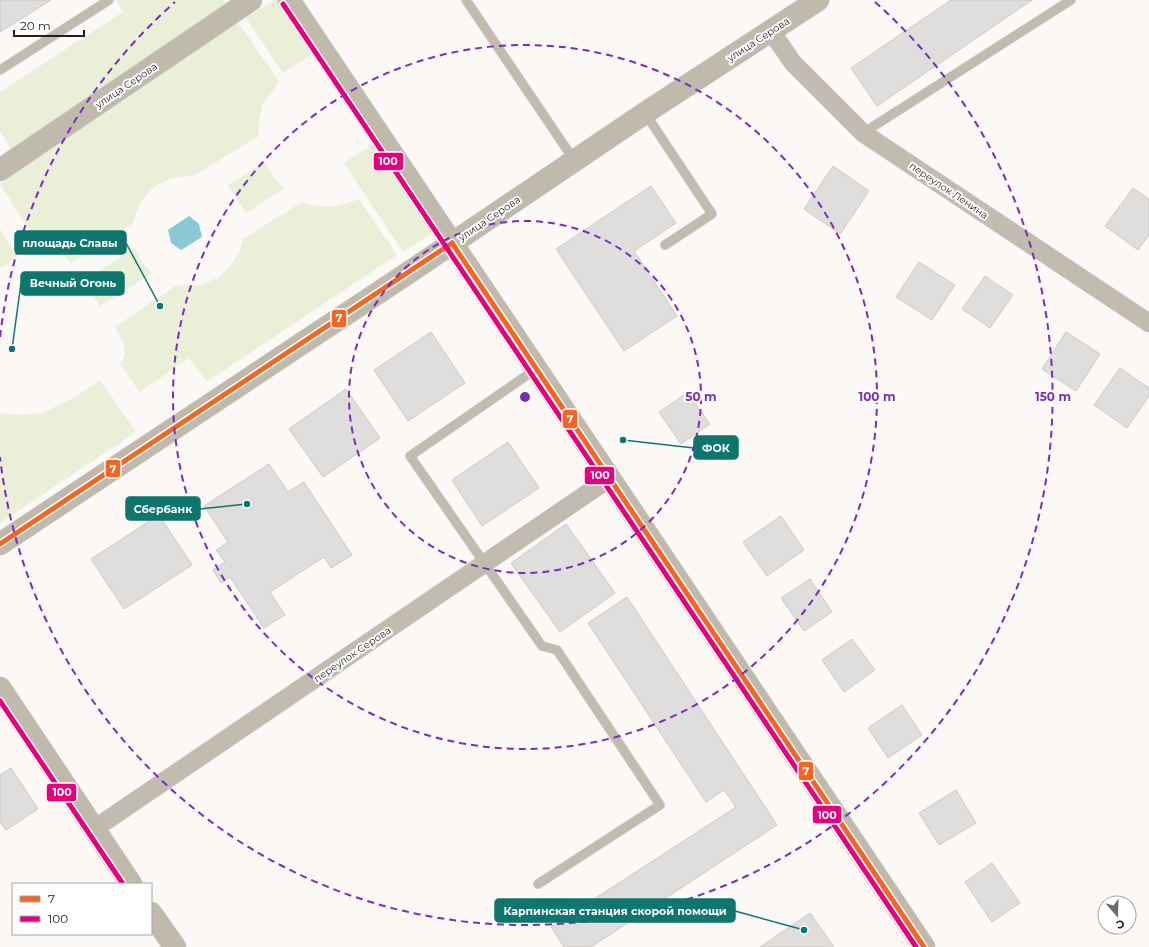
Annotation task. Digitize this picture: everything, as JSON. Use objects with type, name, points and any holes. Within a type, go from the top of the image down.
[{"type":"street","name":"улица Серова","points":[[0,170],[251,0]]},
{"type":"street","points":[[289,0],[924,947]]},
{"type":"street","name":"улица Серова","points":[[0,544],[574,160],[818,0]]},
{"type":"street","name":"переулок Ленина","points":[[771,31],[793,63],[863,133],[1149,323]]},
{"type":"street","name":"переулок Серова","points":[[94,829],[610,478]]},
{"type":"street","points":[[0,688],[130,883]]},
{"type":"street","points":[[152,914],[175,947]]},
{"type":"lane","points":[[0,70],[109,0]]},
{"type":"lane","points":[[466,0],[574,160]]},
{"type":"lane","points":[[863,133],[1071,0]]},
{"type":"lane","points":[[645,113],[712,214],[665,245]]},
{"type":"lane","points":[[536,369],[410,456],[542,646],[557,650],[660,805],[538,884]]},
{"type":"green space","points":[[116,0],[224,0],[228,6],[11,149],[0,131],[0,92],[123,12]]},
{"type":"green space","points":[[274,0],[286,0],[319,50],[283,73],[246,18]]},
{"type":"green space","points":[[238,22],[279,82],[263,103],[259,122],[259,136],[195,175],[172,178],[161,183],[151,190],[143,199],[136,212],[133,223],[71,263],[52,245],[38,244],[0,184]]},
{"type":"green space","points":[[379,140],[438,229],[403,252],[344,163]]},
{"type":"green space","points":[[264,161],[284,189],[246,213],[228,186]]},
{"type":"green space","points":[[359,199],[397,255],[207,382],[189,358],[140,392],[120,365],[123,360],[125,350],[115,327],[175,286],[201,285],[219,277],[231,265],[239,253],[243,239],[302,202],[324,207],[337,206]]},
{"type":"green space","points":[[0,229],[18,257],[0,268]]},
{"type":"green space","points":[[135,247],[138,255],[152,273],[100,306],[84,281]]},
{"type":"green space","points":[[100,380],[136,432],[0,523],[0,413],[15,415],[42,413],[72,399]]},
{"type":"water","points":[[189,216],[199,224],[202,237],[181,250],[171,243],[168,230]]},
{"type":"building","points":[[0,0],[51,0],[0,32]]},
{"type":"building","points":[[951,0],[1032,0],[877,106],[851,68]]},
{"type":"building","points":[[833,166],[869,191],[840,234],[804,209]]},
{"type":"building","points":[[651,186],[676,223],[634,251],[677,316],[624,351],[556,249]]},
{"type":"building","points":[[1133,188],[1149,199],[1149,235],[1138,250],[1105,226]]},
{"type":"building","points":[[919,262],[955,285],[932,320],[896,297]]},
{"type":"building","points":[[985,276],[1013,295],[990,328],[962,309]]},
{"type":"building","points":[[431,332],[465,383],[408,421],[374,370]]},
{"type":"building","points":[[1066,332],[1100,354],[1076,391],[1042,369]]},
{"type":"building","points":[[1120,368],[1149,388],[1149,396],[1127,428],[1094,405]]},
{"type":"building","points":[[346,389],[380,438],[323,477],[289,429]]},
{"type":"building","points":[[687,393],[710,424],[681,444],[659,412]]},
{"type":"building","points":[[508,442],[539,488],[482,526],[452,480]]},
{"type":"building","points":[[269,464],[288,492],[304,482],[352,555],[331,568],[324,557],[270,592],[285,615],[264,628],[230,577],[221,583],[213,570],[225,562],[216,550],[228,542],[204,506]]},
{"type":"building","points":[[159,515],[192,565],[124,609],[91,559]]},
{"type":"building","points":[[781,516],[804,550],[767,576],[743,542]]},
{"type":"building","points":[[566,524],[615,593],[560,632],[511,563]]},
{"type":"building","points":[[810,579],[832,612],[804,631],[781,598]]},
{"type":"building","points":[[627,597],[777,825],[591,947],[564,947],[551,927],[736,807],[724,790],[706,802],[588,623]]},
{"type":"building","points":[[852,639],[875,670],[844,692],[822,660]]},
{"type":"building","points":[[902,705],[922,735],[888,758],[868,728]]},
{"type":"building","points":[[11,768],[38,809],[6,830],[0,822],[0,775]]},
{"type":"building","points":[[956,790],[976,823],[939,845],[919,813]]},
{"type":"building","points":[[992,863],[1020,903],[992,922],[965,882]]},
{"type":"building","points":[[810,913],[834,947],[760,947]]},
{"type":"transit line","name":"100","points":[[283,4],[916,947]]},
{"type":"transit line","name":"7","points":[[452,243],[924,947]]},
{"type":"transit line","name":"7","points":[[0,544],[452,243]]},
{"type":"transit line","name":"100","points":[[0,701],[122,883]]},
{"type":"place","name":"площадь Славы","points":[[160,306]]},
{"type":"place","name":"Вечный Огонь","points":[[12,349]]},
{"type":"place","name":"ФОК","points":[[623,440]]},
{"type":"place","name":"Сбербанк","points":[[247,504]]},
{"type":"place","name":"Карпинская станция скорой помощи","points":[[804,930]]}]
